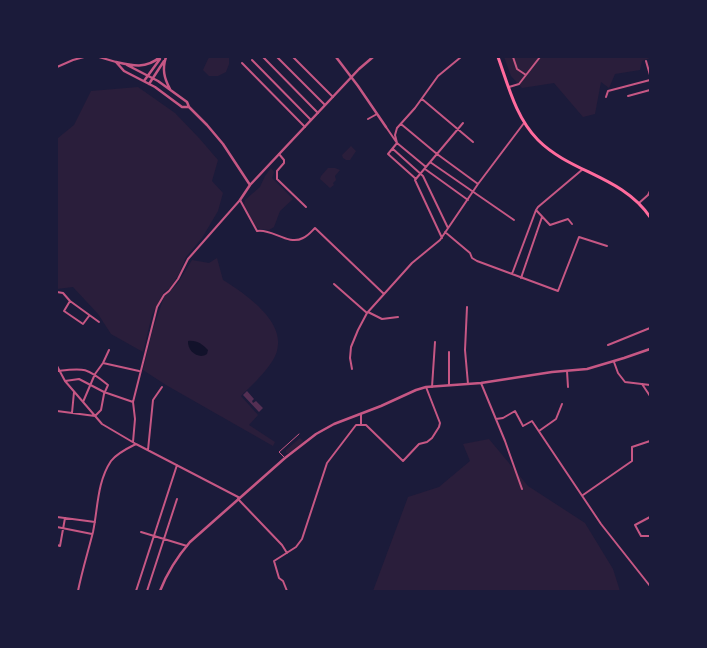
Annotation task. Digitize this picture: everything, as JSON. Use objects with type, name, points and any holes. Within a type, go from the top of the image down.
[{"type":"main road","points":[[498,57],[524,123],[537,139],[544,146],[565,159],[618,187],[639,203],[650,217]]},
{"type":"street","points":[[57,67],[84,57]]},
{"type":"street","points":[[99,57],[136,66],[146,65],[161,57]]},
{"type":"street","points":[[144,81],[161,57]]},
{"type":"street","points":[[149,84],[167,57]]},
{"type":"street","points":[[167,57],[164,66],[164,76],[174,92]]},
{"type":"street","points":[[263,57],[318,113]]},
{"type":"street","points":[[277,57],[325,105]]},
{"type":"street","points":[[294,57],[333,97]]},
{"type":"street","points":[[336,57],[352,77],[397,143],[425,168],[468,200]]},
{"type":"street","points":[[133,442],[135,419],[133,402],[157,307],[160,301],[178,278],[188,259],[240,200],[250,185],[325,105],[373,57]]},
{"type":"street","points":[[397,143],[395,136],[396,130],[422,99],[438,76],[461,57]]},
{"type":"street","points":[[513,57],[517,68],[526,75]]},
{"type":"street","points":[[509,87],[519,84],[540,57]]},
{"type":"street","points":[[252,60],[311,120]]},
{"type":"street","points":[[116,62],[124,71],[149,84],[182,107],[189,107]]},
{"type":"street","points":[[646,62],[650,75]]},
{"type":"street","points":[[242,63],[304,127]]},
{"type":"street","points":[[127,65],[152,78],[187,102],[189,107],[223,144],[250,185]]},
{"type":"street","points":[[606,97],[608,91],[650,80]]},
{"type":"street","points":[[628,96],[650,90]]},
{"type":"street","points":[[422,99],[473,142]]},
{"type":"street","points":[[368,119],[377,114]]},
{"type":"street","points":[[416,179],[463,123]]},
{"type":"street","points":[[352,369],[350,358],[352,347],[358,330],[367,313],[412,263],[442,238],[478,184],[524,123]]},
{"type":"street","points":[[401,124],[436,154],[478,184]]},
{"type":"street","points":[[397,143],[388,154],[416,179],[415,180],[442,238]]},
{"type":"street","points":[[392,149],[424,176],[448,228]]},
{"type":"street","points":[[279,154],[284,160],[284,163],[277,171],[277,179],[306,207]]},
{"type":"street","points":[[430,162],[514,220]]},
{"type":"street","points":[[512,274],[538,206],[583,168]]},
{"type":"street","points":[[639,203],[648,195],[650,191]]},
{"type":"street","points":[[240,200],[257,232],[268,231],[295,240],[304,238],[315,228],[384,294]]},
{"type":"street","points":[[536,210],[550,225],[568,219],[572,224]]},
{"type":"street","points":[[521,278],[542,217]]},
{"type":"street","points":[[445,232],[470,253],[472,258],[477,262],[558,291],[579,237],[607,246]]},
{"type":"street","points":[[334,284],[367,313],[382,319],[398,317]]},
{"type":"street","points":[[57,292],[63,292],[70,301],[99,322]]},
{"type":"street","points":[[70,301],[64,311],[83,324],[89,315]]},
{"type":"street","points":[[467,307],[466,350],[468,384]]},
{"type":"street","points":[[608,345],[650,328]]},
{"type":"street","points":[[432,387],[435,342]]},
{"type":"street","points":[[160,591],[172,566],[187,546],[285,458],[324,429],[426,387],[481,383],[587,369],[614,362],[650,348]]},
{"type":"street","points":[[83,402],[95,374],[103,363],[109,350]]},
{"type":"street","points":[[449,352],[449,385]]},
{"type":"street","points":[[614,362],[618,372],[626,382],[650,385]]},
{"type":"street","points":[[103,363],[140,371]]},
{"type":"street","points":[[57,366],[58,371],[65,381],[102,424],[136,444],[239,498],[282,545],[287,553]]},
{"type":"street","points":[[58,371],[82,368],[95,374],[108,385],[104,392],[101,410],[95,416]]},
{"type":"street","points":[[567,371],[568,387]]},
{"type":"street","points":[[65,381],[78,379],[104,392],[133,402]]},
{"type":"street","points":[[481,383],[522,490]]},
{"type":"street","points":[[642,384],[650,396]]},
{"type":"street","points":[[148,450],[153,400],[162,387]]},
{"type":"street","points":[[287,591],[283,581],[279,578],[274,561],[296,547],[302,539],[328,463],[356,425],[366,425],[402,461],[420,444],[432,438],[439,427],[440,422],[426,387]]},
{"type":"street","points":[[72,412],[74,392]]},
{"type":"street","points":[[539,431],[556,419],[562,404]]},
{"type":"street","points":[[57,410],[95,416]]},
{"type":"street","points":[[496,419],[503,418],[515,411],[522,426],[532,421],[601,524],[650,586]]},
{"type":"street","points":[[361,414],[361,425]]},
{"type":"street","points":[[583,495],[632,461],[632,447],[650,441]]},
{"type":"street","points":[[78,591],[95,522],[100,485],[112,460],[136,444]]},
{"type":"street","points":[[136,591],[177,465]]},
{"type":"street","points":[[147,591],[177,499]]},
{"type":"street","points":[[57,517],[95,522]]},
{"type":"street","points":[[650,517],[635,525],[641,536],[650,536]]},
{"type":"street","points":[[57,545],[60,546],[65,518]]},
{"type":"street","points":[[57,527],[92,534]]},
{"type":"street","points":[[141,532],[187,546]]},
{"type":"lane","points":[[285,458],[279,452],[299,434]]},
{"type":"shaded area","points":[[210,57],[229,57],[229,64],[226,72],[218,76],[209,76],[203,70]]},
{"type":"shaded area","points":[[504,57],[650,58],[642,61],[640,70],[615,74],[609,88],[601,82],[595,114],[583,117],[554,83],[522,88],[511,76]]},
{"type":"shaded area","points":[[138,87],[175,113],[218,160],[212,181],[223,193],[218,211],[202,238],[186,257],[179,274],[170,288],[164,292],[152,315],[143,352],[111,334],[98,314],[73,287],[57,289],[57,140],[74,125],[91,91]]},
{"type":"shaded area","points":[[351,146],[356,151],[350,160],[346,160],[342,155]]},
{"type":"shaded area","points":[[271,168],[274,172],[272,178],[293,199],[280,211],[274,227],[269,230],[256,227],[244,205],[245,200],[260,187]]},
{"type":"shaded area","points":[[328,168],[340,170],[335,176],[336,180],[333,183],[334,185],[330,188],[320,179]]},
{"type":"shaded area","points":[[217,258],[223,280],[252,300],[269,319],[275,329],[278,340],[275,357],[262,375],[241,396],[258,415],[249,425],[275,442],[273,446],[166,385],[143,370],[152,332],[164,297],[178,283],[192,260],[209,263]]},
{"type":"shaded area","points":[[188,341],[194,341],[201,344],[208,350],[207,354],[201,356],[194,354],[189,348]]},
{"type":"shaded area","points":[[300,438],[304,442],[289,453],[286,453],[286,450]]},
{"type":"shaded area","points":[[489,439],[528,486],[585,523],[613,569],[620,591],[373,591],[408,497],[439,487],[470,461],[463,444]]},
{"type":"building","points":[[247,391],[254,399],[252,401],[253,403],[256,401],[263,408],[259,412],[243,395]]}]
